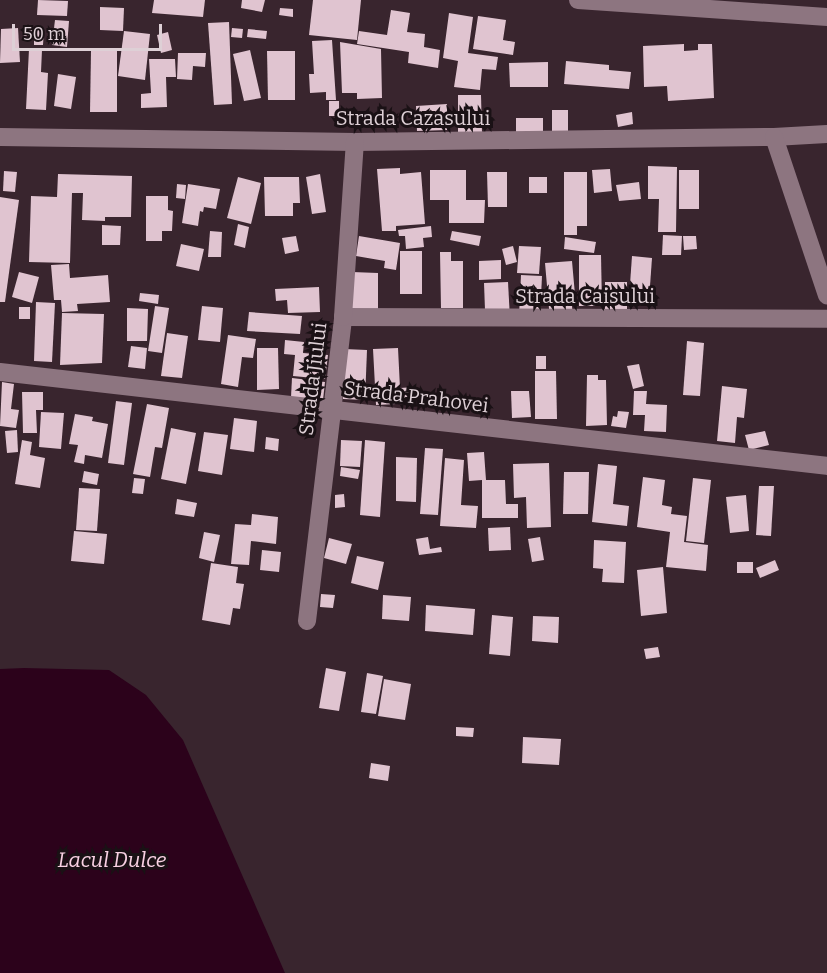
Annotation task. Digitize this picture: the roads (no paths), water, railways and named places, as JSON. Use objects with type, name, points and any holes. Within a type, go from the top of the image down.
[{"type":"street","points":[[578,0],[827,17]]},
{"type":"street","name":"Strada Cazasului","points":[[0,137],[355,142],[774,138],[827,134]]},
{"type":"street","points":[[774,138],[827,295]]},
{"type":"street","name":"Strada Jiului","points":[[308,621],[343,317],[355,142]]},
{"type":"street","name":"Strada Caisului","points":[[343,317],[827,319]]},
{"type":"street","name":"Strada Prahovei","points":[[0,372],[827,466]]},
{"type":"water","name":"Lacul Dulce","points":[[0,669],[109,670],[146,695],[183,740],[285,973],[0,973]]}]
